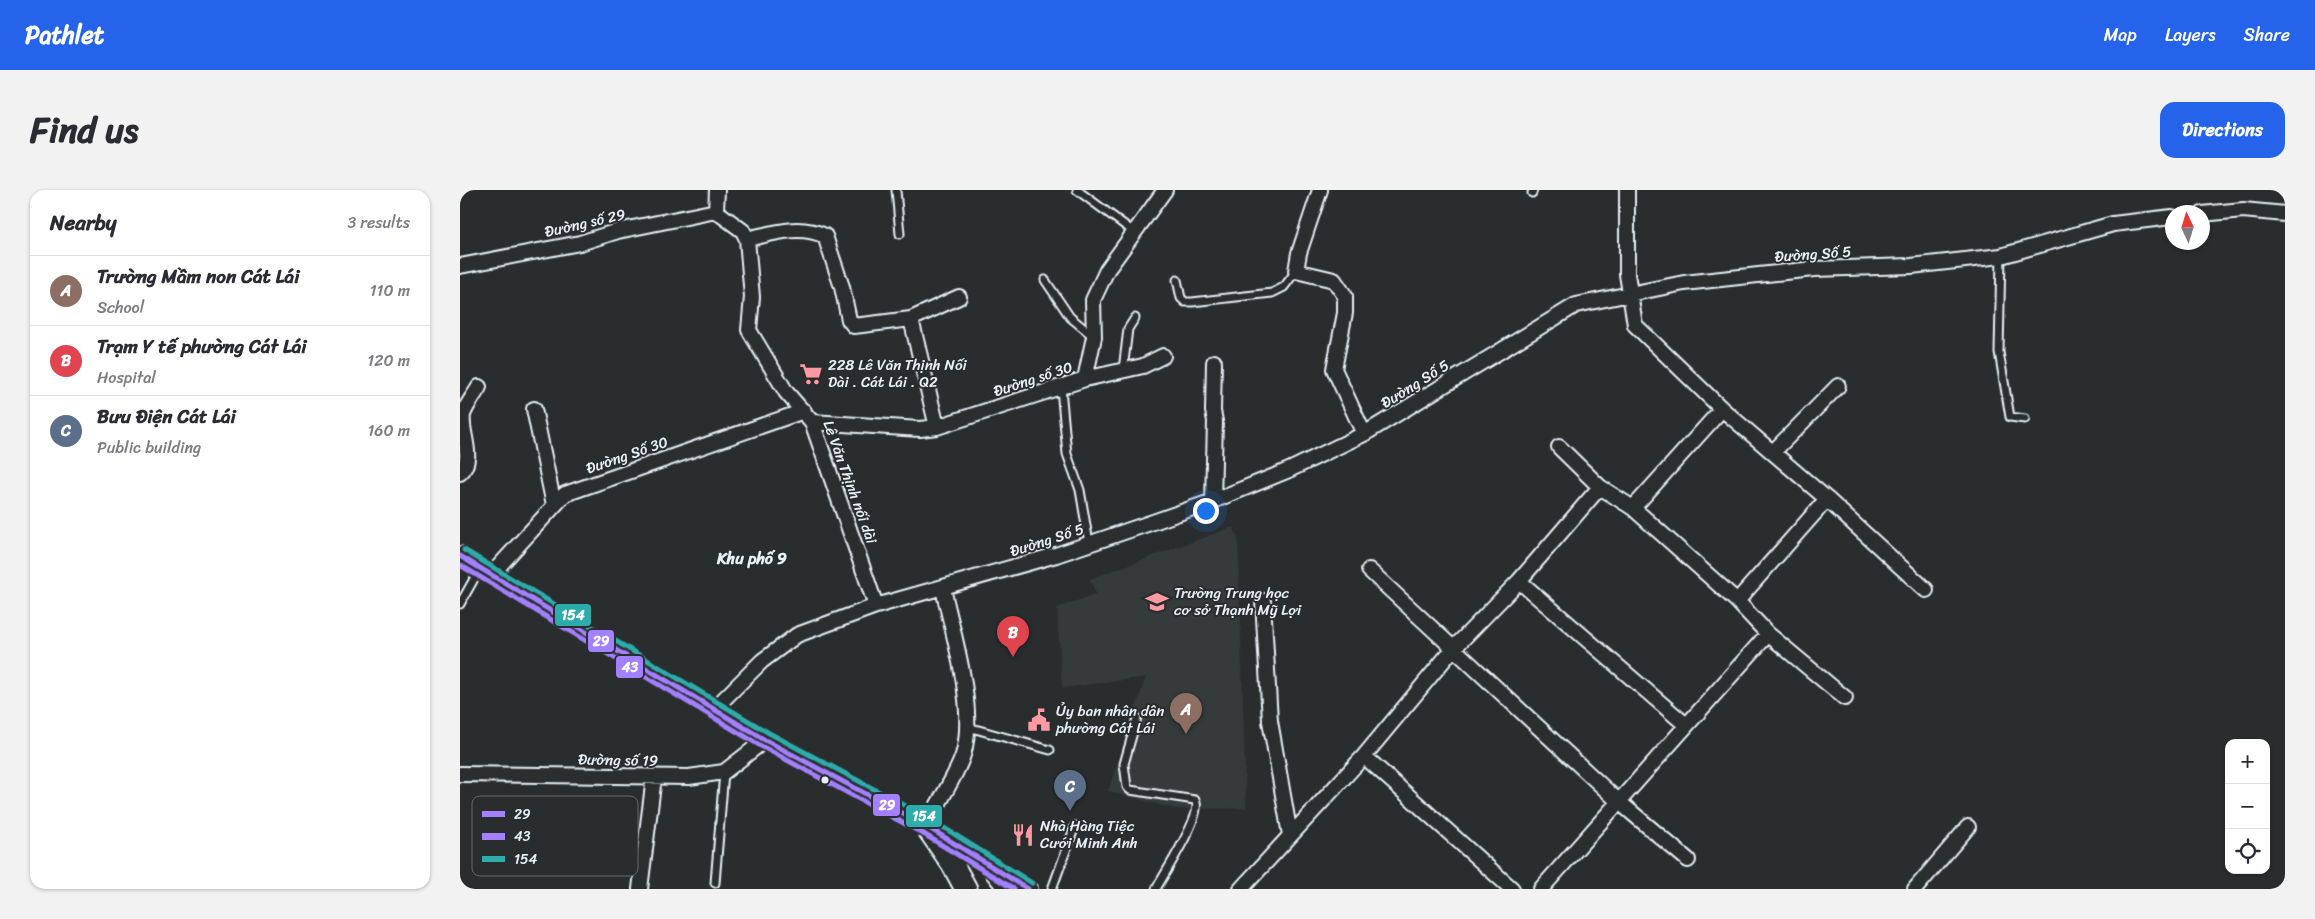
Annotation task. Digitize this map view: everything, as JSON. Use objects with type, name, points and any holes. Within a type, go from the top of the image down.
[{"type":"main road","points":[[460,556],[765,740],[926,826],[1028,889]]},
{"type":"main road","points":[[926,826],[953,865],[966,889]]},
{"type":"main road","points":[[953,865],[957,889]]},
{"type":"main road","points":[[995,870],[1010,889]]},
{"type":"street","points":[[717,190],[716,211],[742,231],[747,239],[790,230],[812,230],[825,236],[842,286],[848,320],[854,326],[911,319],[959,297]]},
{"type":"street","name":"Đường số 30","points":[[808,416],[920,430],[937,427],[1085,379],[1094,337],[1094,300],[1107,270],[1164,190]]},
{"type":"street","points":[[1320,190],[1299,253],[1296,272],[1334,280],[1345,296],[1345,313],[1334,369],[1364,434]]},
{"type":"street","points":[[1627,190],[1629,293],[1634,325],[1722,409],[1827,499],[1926,590]]},
{"type":"street","points":[[2210,213],[2243,210],[2285,214]]},
{"type":"street","name":"Đường số 29","points":[[460,266],[580,243],[618,231],[716,211]]},
{"type":"street","name":"Đường Số 5","points":[[714,710],[762,661],[797,636],[876,606],[1089,543],[1214,502],[1364,434],[1576,306],[1684,282],[1814,269],[1911,266],[2001,256],[2113,224],[2165,218]]},
{"type":"street","name":"Lê Văn Thịnh nối dài","points":[[747,239],[752,297],[749,330],[786,392],[808,416],[876,606]]},
{"type":"street","points":[[911,319],[937,427]]},
{"type":"street","points":[[1085,379],[1143,366],[1163,356]]},
{"type":"street","points":[[1214,362],[1214,502]]},
{"type":"street","points":[[1773,452],[1838,386]]},
{"type":"street","points":[[460,473],[465,464],[466,451],[462,416],[480,387]]},
{"type":"street","points":[[534,409],[554,505]]},
{"type":"street","points":[[1633,508],[1722,409]]},
{"type":"street","name":"Đường Số 30","points":[[486,572],[565,494],[808,416]]},
{"type":"street","points":[[1559,447],[1600,488],[1633,508],[1737,601],[1768,634],[1845,698]]},
{"type":"street","points":[[1241,889],[1364,756],[1453,649],[1518,581],[1600,488]]},
{"type":"street","points":[[1737,601],[1827,499]]},
{"type":"street","points":[[1369,570],[1618,801],[1688,860]]},
{"type":"street","points":[[1518,581],[1686,725]]},
{"type":"street","points":[[926,826],[963,756],[968,727],[961,671],[942,588]]},
{"type":"street","points":[[1263,601],[1270,721],[1290,835]]},
{"type":"street","points":[[1541,889],[1768,634]]},
{"type":"street","name":"Đường số 19","points":[[460,774],[689,777],[724,772],[765,740]]},
{"type":"street","points":[[1364,756],[1512,889]]},
{"type":"street","points":[[640,889],[654,777]]},
{"type":"street","points":[[1914,889],[1968,827]]},
{"type":"lane","points":[[896,190],[900,234]]},
{"type":"lane","points":[[1077,190],[1134,232]]},
{"type":"lane","points":[[2001,256],[1998,352],[2010,417],[2024,419]]},
{"type":"lane","points":[[1177,280],[1181,298],[1185,302],[1192,302],[1272,293],[1284,287],[1296,272]]},
{"type":"lane","points":[[1045,280],[1070,317],[1094,337]]},
{"type":"lane","points":[[1123,370],[1128,329],[1135,318]]},
{"type":"lane","points":[[1062,388],[1067,454],[1080,490],[1089,543]]},
{"type":"lane","points":[[460,604],[486,572]]},
{"type":"lane","points":[[1137,718],[1124,764],[1126,787],[1130,790],[1195,800],[1198,808],[1192,824],[1156,889]]},
{"type":"lane","points":[[968,727],[1050,750]]},
{"type":"lane","points":[[715,883],[724,772]]},
{"type":"lane","points":[[1052,889],[1075,826]]},
{"type":"shaded area","points":[[1233,527],[1238,538],[1246,808],[1175,809],[1108,791],[1146,677],[1062,688],[1057,608],[1096,594],[1090,579]]},
{"type":"transit line","name":"154","points":[[464,550],[769,733],[930,819],[1032,883]]},
{"type":"transit line","name":"29","points":[[460,556],[765,740],[926,826],[1028,889]]},
{"type":"transit line","name":"43","points":[[460,565],[761,746],[922,833],[1014,889]]},
{"type":"place","name":"228 Lê Văn Thịnh Nối Dài . Cát Lái . Q2","points":[[811,374]]},
{"type":"place","name":"Trường Trung học cơ sở Thạnh Mỹ Lợi","points":[[1157,602]]},
{"type":"place","name":"Trạm Y tế phường Cát Lái","points":[[1013,657]]},
{"type":"place","name":"Ủy ban nhân dân phường Cát Lái","points":[[1039,720]]},
{"type":"place","name":"Trường Mầm non Cát Lái","points":[[1186,734]]},
{"type":"place","name":"Bưu Điện Cát Lái","points":[[1070,811]]},
{"type":"place","name":"Nhà Hàng Tiệc Cưới Minh Anh","points":[[1023,835]]},
{"type":"district","name":"Khu phố 9","points":[[752,558]]}]
